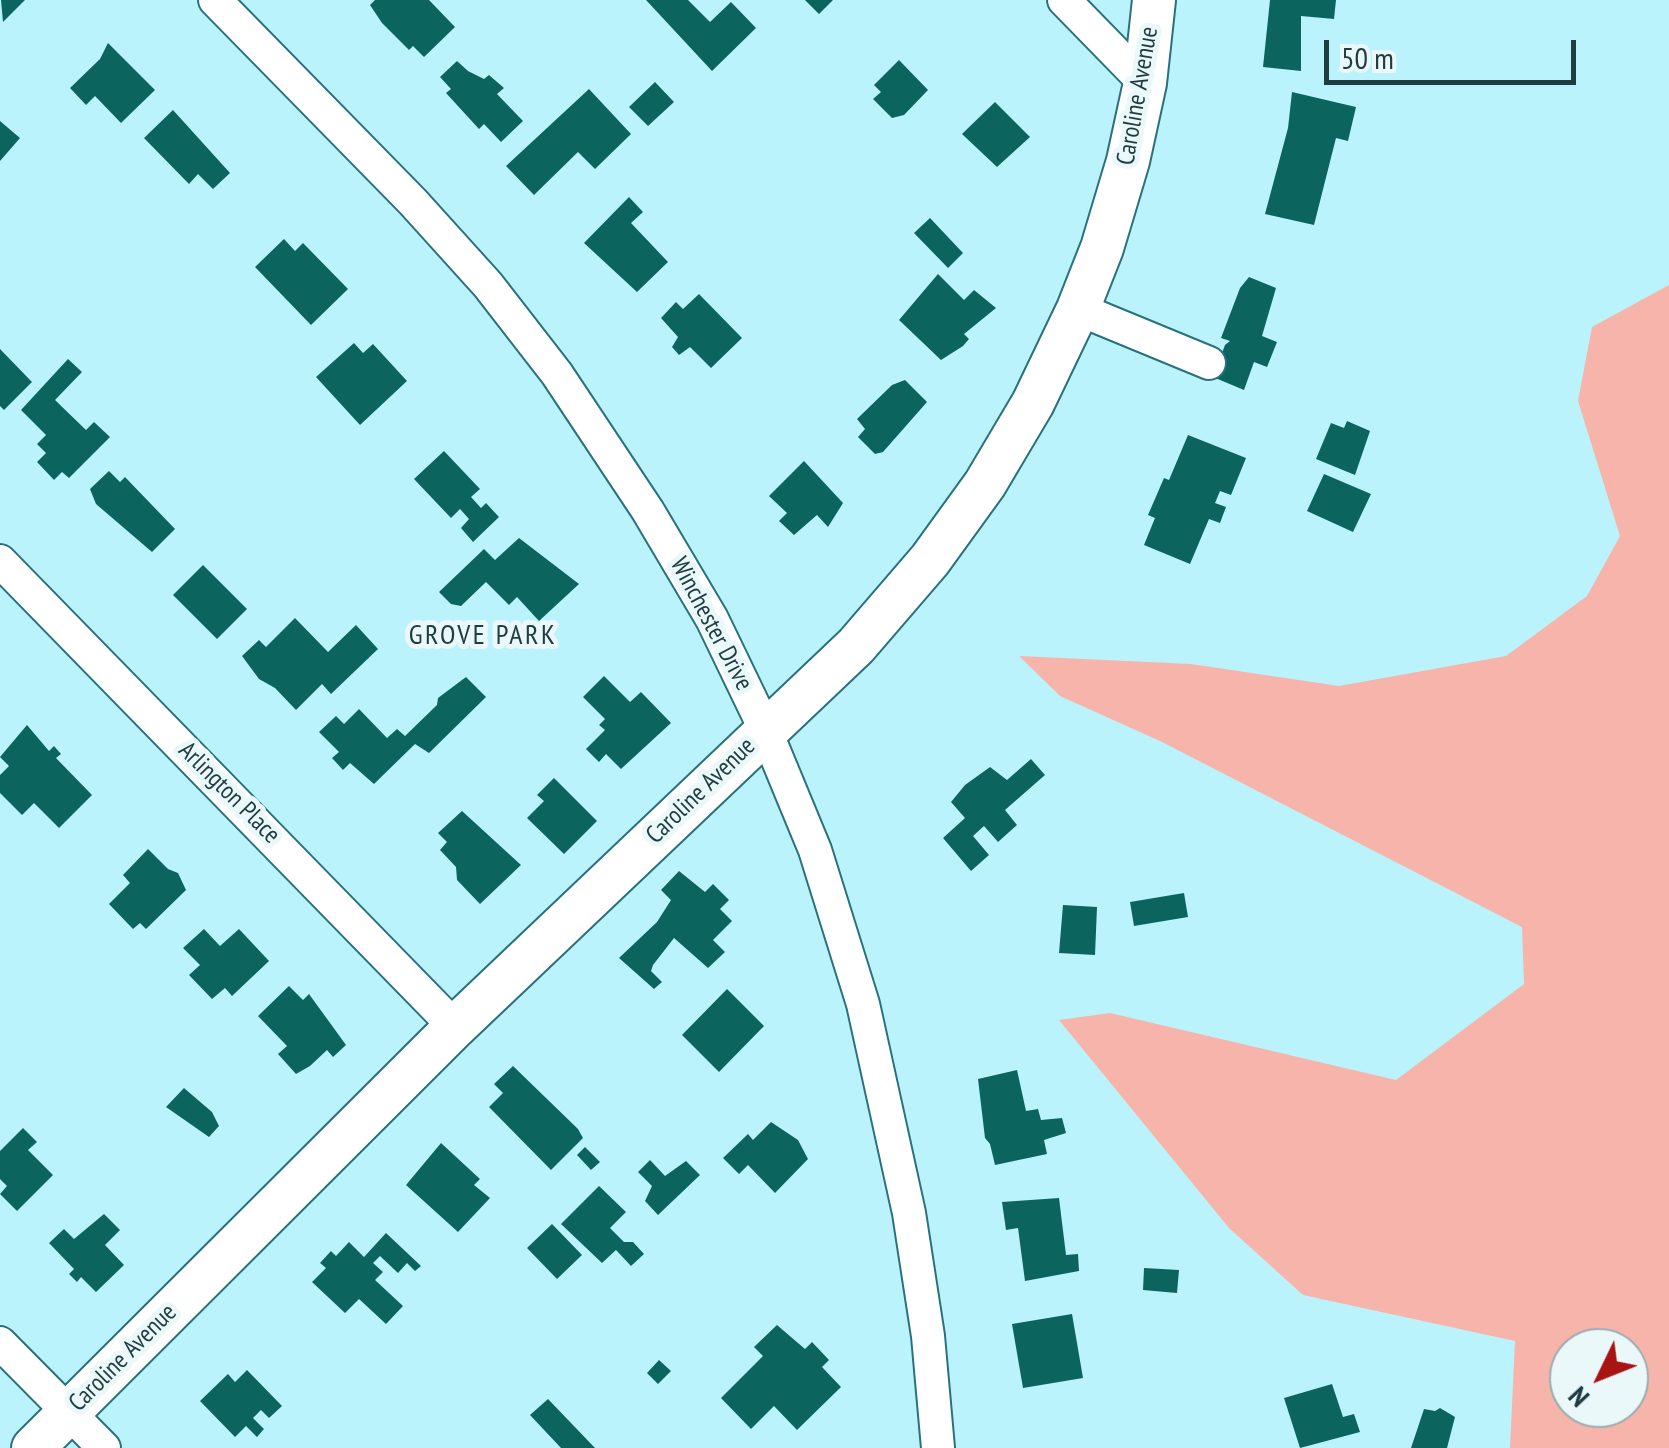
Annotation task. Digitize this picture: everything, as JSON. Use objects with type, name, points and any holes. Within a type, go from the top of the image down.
[{"type":"street","name":"Winchester Drive","points":[[216,0],[488,286],[557,374],[648,510],[712,620],[766,729],[815,850],[863,1004],[909,1213],[928,1336],[938,1448]]},
{"type":"street","points":[[1064,0],[1145,83]]},
{"type":"street","name":"Caroline Avenue","points":[[33,1448],[455,1027],[856,646],[930,560],[985,484],[1033,402],[1078,309],[1102,248],[1128,161],[1145,83],[1154,0]]},
{"type":"street","points":[[1078,309],[1208,362]]},
{"type":"street","name":"Arlington Place","points":[[0,562],[455,1027]]},
{"type":"street","points":[[0,1343],[104,1448]]},
{"type":"shaded area","points":[[1669,285],[1669,1448],[1510,1448],[1515,1341],[1303,1295],[1229,1228],[1059,1020],[1110,1013],[1396,1080],[1524,984],[1522,927],[1162,742],[1060,696],[1019,656],[1191,664],[1339,686],[1506,656],[1587,596],[1620,536],[1578,401],[1592,327]]},
{"type":"building","points":[[1,0],[25,0],[3,22]]},
{"type":"building","points":[[375,0],[429,0],[455,27],[424,57],[413,46],[409,50],[382,23],[370,5]]},
{"type":"building","points":[[646,0],[688,0],[710,22],[731,2],[756,28],[712,71]]},
{"type":"building","points":[[805,0],[833,0],[819,14]]},
{"type":"building","points":[[1270,0],[1336,0],[1334,19],[1301,16],[1301,71],[1263,67]]},
{"type":"building","points":[[108,43],[155,90],[121,123],[95,96],[86,105],[70,88],[100,59]]},
{"type":"building","points":[[899,60],[928,90],[904,115],[892,118],[873,99],[881,92],[874,85]]},
{"type":"building","points":[[457,61],[484,79],[489,75],[504,88],[497,94],[523,121],[501,142],[484,124],[479,129],[446,93],[451,89],[440,77]]},
{"type":"building","points":[[655,82],[674,102],[648,126],[629,107]]},
{"type":"building","points":[[589,89],[631,134],[595,169],[578,152],[534,195],[506,166]]},
{"type":"building","points":[[1292,92],[1356,107],[1348,141],[1336,138],[1314,225],[1265,214],[1288,128]]},
{"type":"building","points":[[995,102],[1030,137],[997,167],[962,134]]},
{"type":"building","points":[[173,110],[230,173],[213,189],[198,174],[189,184],[144,138]]},
{"type":"building","points":[[0,121],[20,138],[0,161]]},
{"type":"building","points":[[629,197],[643,212],[631,223],[668,262],[637,292],[584,243]]},
{"type":"building","points":[[930,218],[963,253],[948,268],[914,233]]},
{"type":"building","points":[[284,239],[295,251],[303,243],[348,289],[311,325],[255,267]]},
{"type":"building","points":[[938,274],[964,300],[974,290],[996,308],[964,334],[969,339],[963,346],[941,360],[899,320]]},
{"type":"building","points":[[1249,277],[1276,288],[1262,336],[1277,342],[1267,367],[1254,362],[1244,390],[1213,377],[1230,341],[1221,338],[1240,288]]},
{"type":"building","points":[[699,294],[742,338],[711,368],[690,347],[679,355],[672,347],[678,337],[661,318],[676,302],[683,309]]},
{"type":"building","points":[[354,343],[363,353],[373,344],[407,381],[360,425],[316,377]]},
{"type":"building","points":[[0,349],[32,382],[4,410],[0,406]]},
{"type":"building","points":[[68,359],[82,372],[55,400],[86,430],[94,422],[110,437],[69,478],[62,472],[54,480],[37,462],[46,453],[37,444],[46,435],[21,410]]},
{"type":"building","points":[[905,380],[927,402],[883,452],[875,454],[858,437],[865,429],[857,419],[892,385]]},
{"type":"building","points":[[1347,421],[1370,431],[1355,475],[1316,459],[1331,423],[1344,428]]},
{"type":"building","points":[[1188,435],[1246,458],[1231,495],[1220,491],[1215,503],[1226,507],[1220,523],[1209,519],[1190,564],[1144,545],[1155,518],[1148,515],[1164,478],[1169,480]]},
{"type":"building","points":[[444,451],[480,489],[471,497],[481,508],[486,503],[499,517],[473,542],[461,528],[469,519],[460,509],[451,518],[414,479]]},
{"type":"building","points":[[804,461],[843,503],[828,527],[817,515],[794,535],[779,521],[787,513],[769,496]]},
{"type":"building","points":[[109,471],[120,482],[125,477],[175,529],[152,552],[96,504],[90,489]]},
{"type":"building","points":[[1324,474],[1371,494],[1353,532],[1307,511]]},
{"type":"building","points":[[519,538],[579,584],[539,621],[517,597],[509,605],[486,582],[461,606],[451,604],[439,592],[484,549],[495,560]]},
{"type":"building","points":[[203,565],[247,609],[217,639],[173,595]]},
{"type":"building","points":[[295,618],[328,652],[356,625],[378,649],[331,694],[322,684],[296,710],[275,688],[259,679],[242,656],[259,640],[266,647]]},
{"type":"building","points":[[604,676],[630,702],[641,692],[671,723],[621,769],[606,754],[599,762],[586,749],[605,730],[599,725],[605,719],[583,697]]},
{"type":"building","points":[[466,677],[486,697],[429,753],[415,744],[374,784],[350,763],[343,770],[332,758],[339,752],[319,732],[336,716],[344,724],[359,709],[387,738],[397,729],[405,736],[437,705],[438,698]]},
{"type":"building","points":[[27,725],[49,751],[54,746],[61,754],[56,758],[92,795],[59,828],[34,803],[22,815],[0,793],[0,775],[9,766],[0,757]]},
{"type":"building","points":[[1031,759],[1045,775],[1005,810],[1017,825],[998,842],[984,826],[973,836],[989,855],[971,871],[943,838],[965,818],[951,802],[965,785],[990,767],[1007,780]]},
{"type":"building","points":[[554,778],[597,821],[564,854],[527,818],[544,801],[537,795]]},
{"type":"building","points":[[462,811],[521,865],[480,904],[457,880],[456,867],[440,850],[447,842],[438,833]]},
{"type":"building","points":[[148,849],[168,869],[178,873],[186,890],[146,929],[140,923],[133,929],[109,904],[130,883],[123,875]]},
{"type":"building","points":[[679,871],[705,892],[713,884],[729,900],[720,909],[732,921],[713,940],[725,952],[708,968],[674,938],[653,965],[651,971],[662,982],[654,989],[619,958],[657,922],[671,900],[661,890]]},
{"type":"building","points":[[1184,893],[1188,917],[1134,926],[1130,902]]},
{"type":"building","points":[[1063,905],[1097,907],[1095,955],[1059,953]]},
{"type":"building","points":[[204,929],[220,946],[239,929],[269,961],[232,996],[225,988],[212,999],[189,975],[200,965],[183,948]]},
{"type":"building","points":[[289,986],[303,1000],[309,994],[346,1045],[333,1057],[327,1050],[296,1074],[278,1054],[287,1046],[258,1016]]},
{"type":"building","points":[[727,989],[764,1026],[719,1072],[682,1035]]},
{"type":"building","points":[[513,1066],[583,1138],[551,1170],[489,1107],[503,1093],[494,1084]]},
{"type":"building","points":[[1017,1070],[1026,1111],[1038,1109],[1041,1120],[1062,1118],[1066,1133],[1044,1140],[1047,1154],[995,1165],[985,1138],[978,1079]]},
{"type":"building","points":[[184,1088],[212,1112],[219,1126],[209,1137],[166,1107]]},
{"type":"building","points":[[771,1122],[798,1140],[808,1159],[775,1193],[748,1165],[739,1174],[723,1158],[748,1134],[753,1140]]},
{"type":"building","points":[[23,1128],[37,1142],[28,1150],[53,1175],[17,1211],[0,1194],[7,1186],[0,1179],[0,1151]]},
{"type":"building","points":[[441,1143],[480,1179],[474,1185],[490,1198],[458,1232],[406,1185]]},
{"type":"building","points":[[585,1147],[600,1162],[591,1170],[577,1155]]},
{"type":"building","points":[[650,1160],[665,1176],[686,1161],[700,1175],[658,1215],[645,1201],[652,1186],[638,1172]]},
{"type":"building","points":[[599,1186],[626,1212],[610,1228],[644,1254],[631,1266],[616,1250],[602,1263],[561,1224]]},
{"type":"building","points":[[1059,1198],[1066,1255],[1078,1254],[1079,1271],[1025,1281],[1018,1228],[1006,1230],[1002,1202]]},
{"type":"building","points":[[104,1214],[120,1230],[105,1245],[124,1265],[96,1292],[81,1277],[77,1282],[69,1274],[74,1269],[49,1243],[64,1229],[74,1239]]},
{"type":"building","points":[[552,1224],[582,1255],[557,1279],[527,1248]]},
{"type":"building","points":[[386,1233],[421,1266],[415,1271],[407,1263],[398,1273],[380,1256],[373,1263],[383,1272],[375,1280],[403,1306],[386,1324],[359,1299],[345,1313],[312,1282],[326,1268],[320,1263],[331,1251],[336,1256],[349,1242],[364,1257]]},
{"type":"building","points":[[1144,1268],[1179,1270],[1177,1293],[1143,1290]]},
{"type":"building","points":[[1072,1314],[1083,1378],[1023,1388],[1012,1324]]},
{"type":"building","points":[[777,1325],[805,1349],[812,1342],[829,1360],[822,1367],[841,1387],[797,1430],[774,1406],[751,1429],[721,1398],[763,1356],[754,1347]]},
{"type":"building","points":[[659,1360],[671,1371],[658,1384],[647,1373]]},
{"type":"building","points":[[247,1370],[282,1406],[269,1418],[261,1410],[253,1418],[264,1429],[257,1437],[246,1426],[235,1437],[200,1401],[228,1374],[235,1382]]},
{"type":"building","points":[[1332,1384],[1343,1417],[1354,1414],[1360,1432],[1300,1448],[1284,1398]]},
{"type":"building","points":[[548,1399],[595,1448],[561,1448],[530,1415]]},
{"type":"building","points":[[1440,1408],[1455,1417],[1447,1448],[1411,1448],[1424,1409]]},
{"type":"district","name":"GROVE PARK","points":[[483,636]]}]
